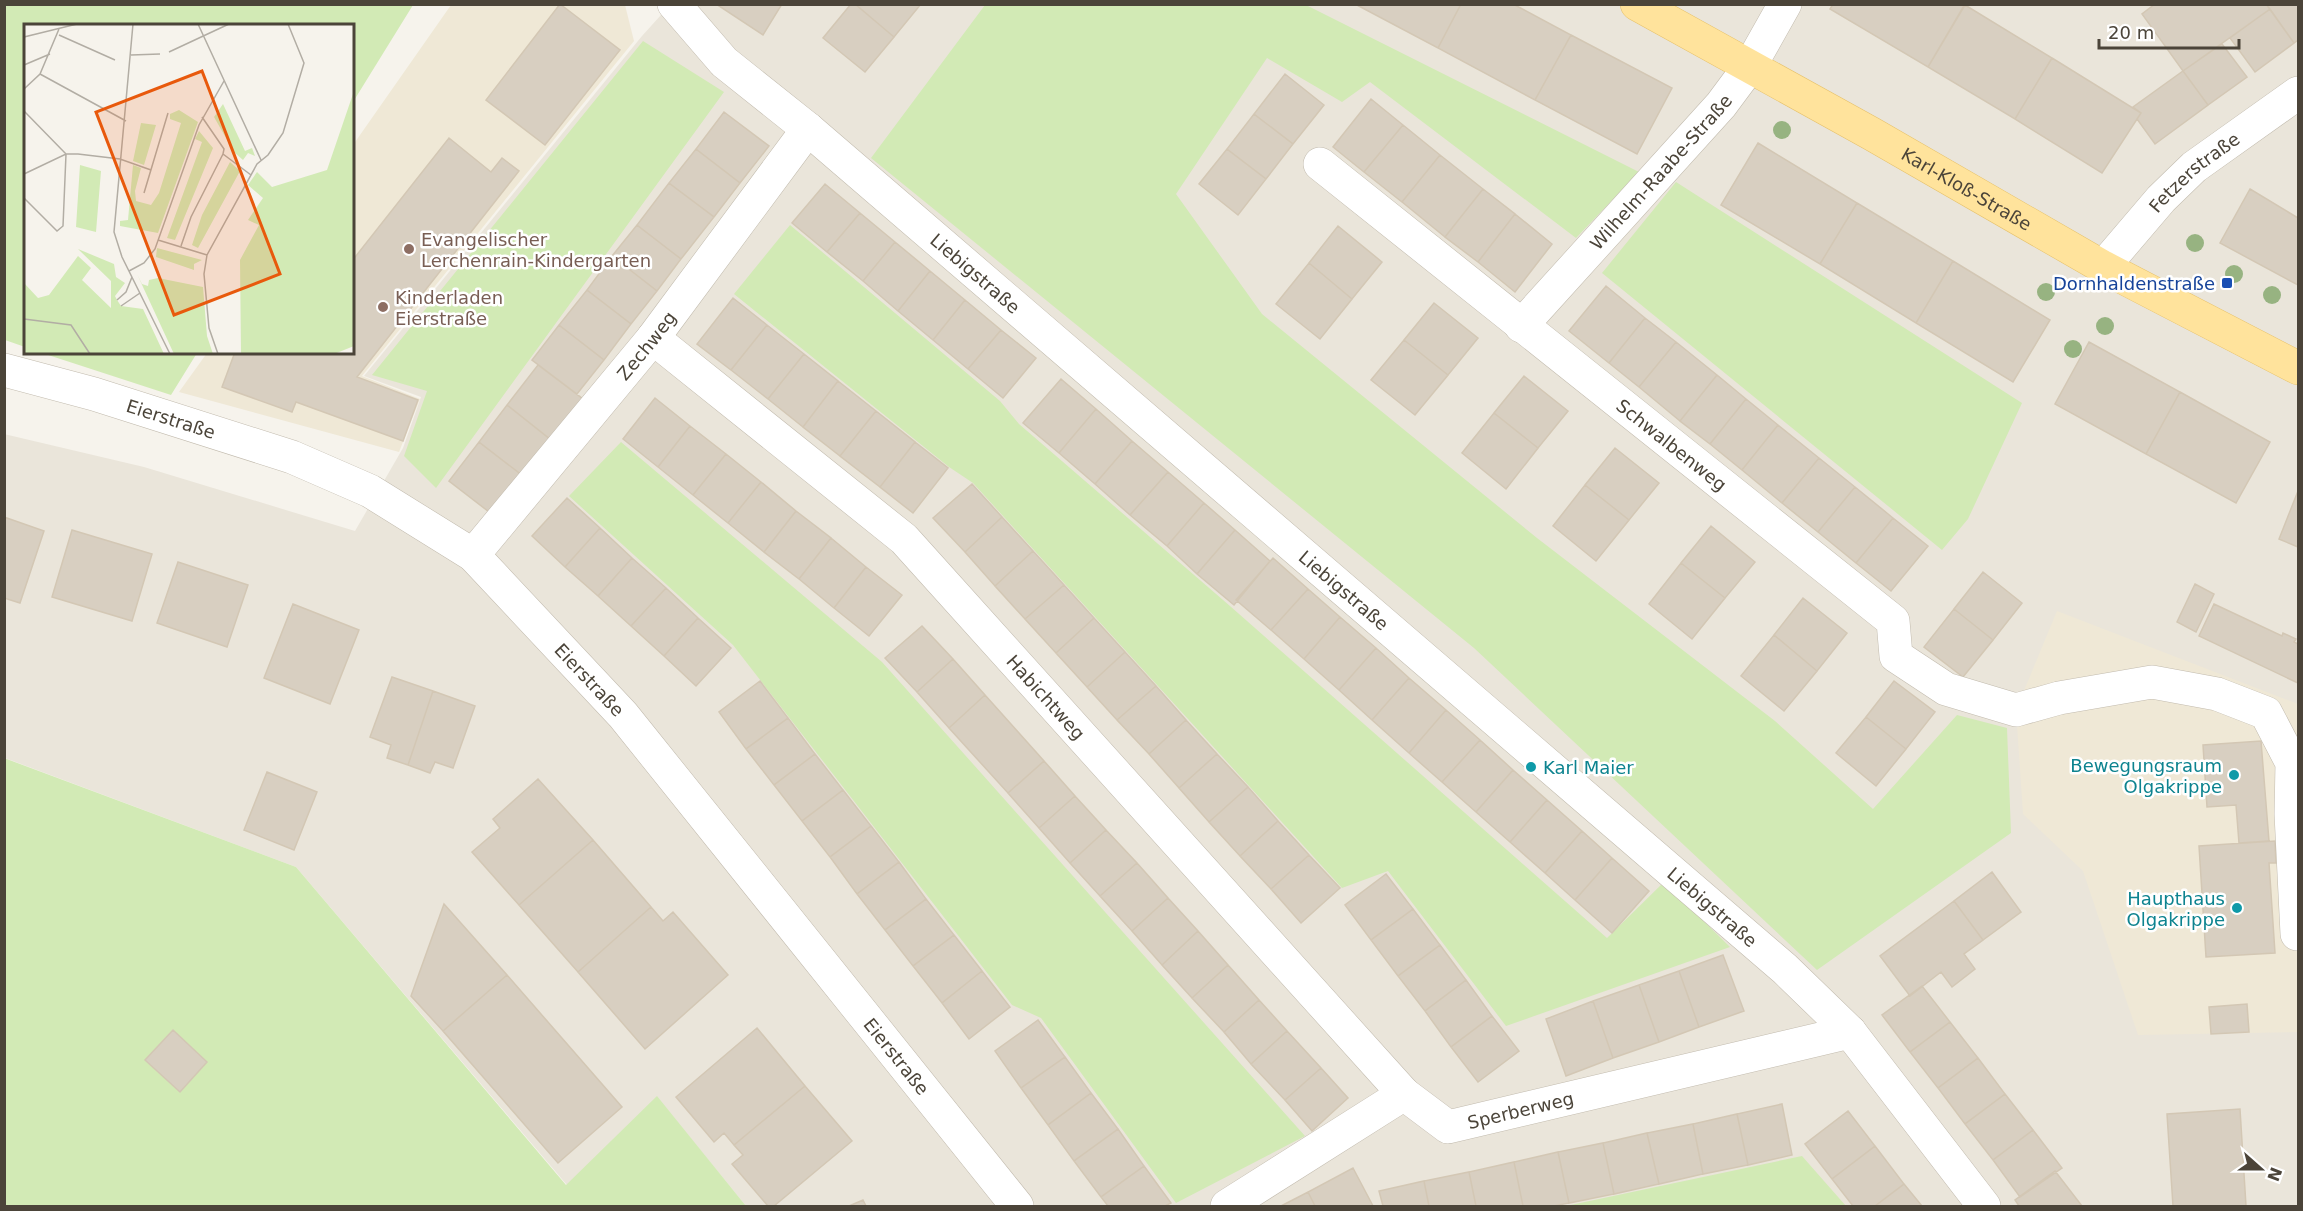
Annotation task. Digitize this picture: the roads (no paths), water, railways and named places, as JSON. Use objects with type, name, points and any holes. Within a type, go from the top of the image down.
[{"type":"main road","name":"Karl-Kloß-Straße","points":[[1637,4],[2103,267],[2298,368]]},
{"type":"street","name":"Liebigstraße","points":[[674,4],[724,62],[808,129],[1776,961],[1850,1032],[1984,1206]]},
{"type":"street","name":"Wilhelm-Raabe-Straße","points":[[1521,326],[1721,105],[1750,66],[1785,4]]},
{"type":"street","name":"Fetzerstraße","points":[[2103,267],[2161,199],[2194,167],[2298,93]]},
{"type":"street","name":"Zechweg","points":[[473,555],[653,338],[808,129]]},
{"type":"street","name":"Schwalbenweg","points":[[1320,165],[1893,621],[1896,656],[1946,689],[2016,710],[2059,698],[2152,682],[2217,694],[2266,713],[2292,763],[2291,814],[2297,934]]},
{"type":"street","name":"Habichtweg","points":[[653,338],[904,539],[1404,1094]]},
{"type":"street","name":"Eierstraße","points":[[4,370],[94,394],[292,457],[370,491],[473,555],[623,715],[1017,1206]]},
{"type":"street","name":"Sperberweg","points":[[1404,1094],[1448,1127],[1850,1032]]},
{"type":"street","points":[[1227,1206],[1404,1094]]},
{"type":"place","name":"Evangelischer Lerchenrain-Kindergarten","points":[[409,249]]},
{"type":"place","name":"Dornhaldenstraße","points":[[2227,283]]},
{"type":"place","name":"Kinderladen Eierstraße","points":[[383,307]]},
{"type":"place","name":"Karl Maier","points":[[1531,767]]},
{"type":"place","name":"Bewegungsraum Olgakrippe","points":[[2234,775]]},
{"type":"place","name":"Haupthaus Olgakrippe","points":[[2237,908]]}]
